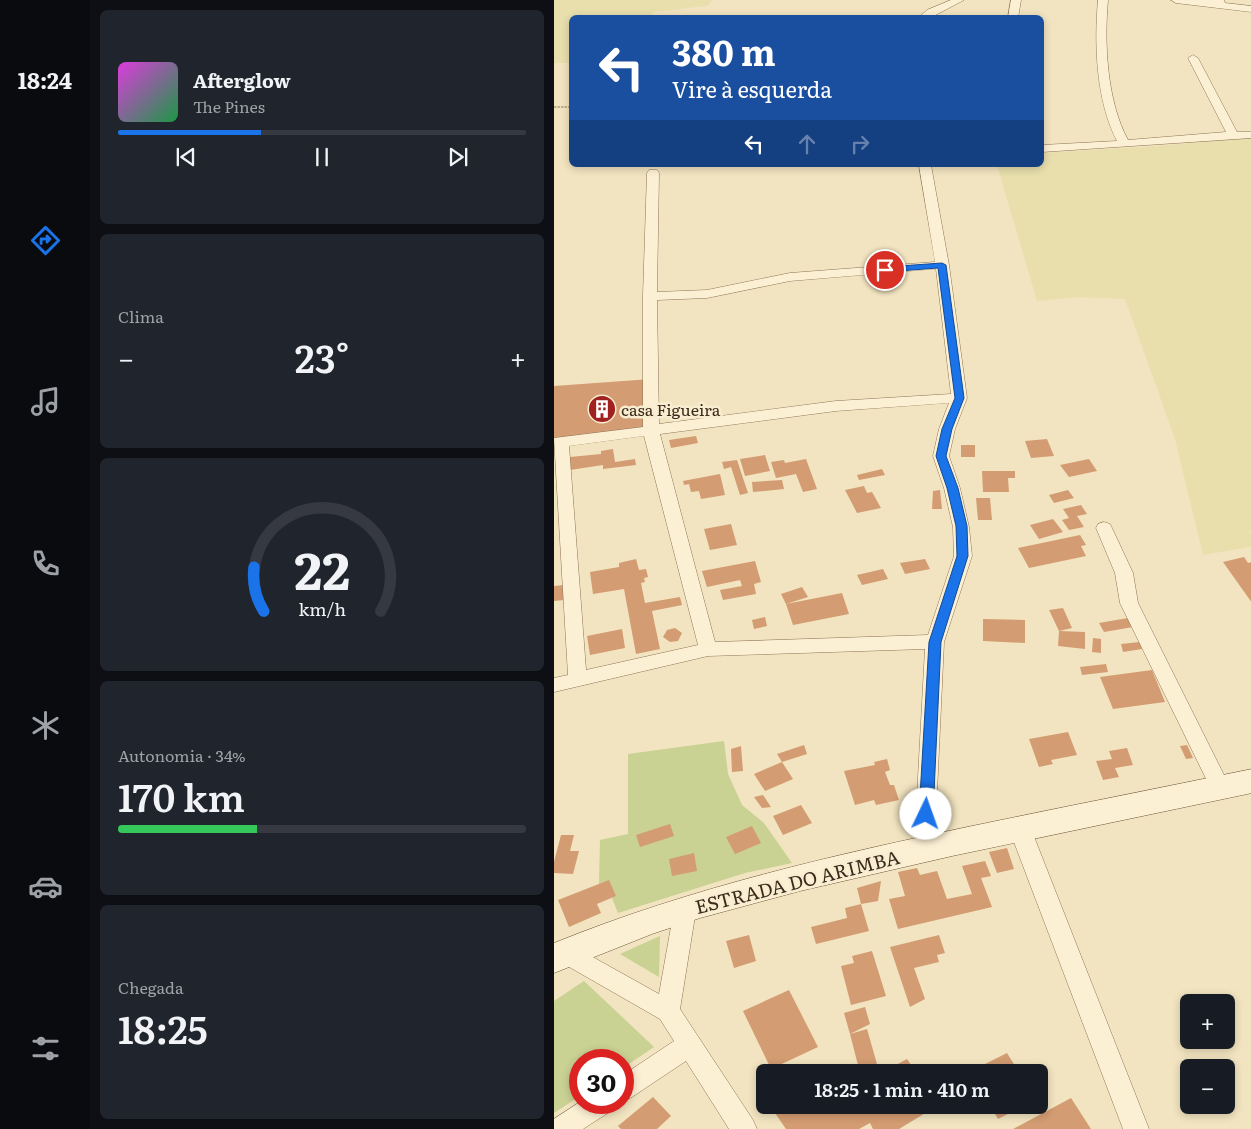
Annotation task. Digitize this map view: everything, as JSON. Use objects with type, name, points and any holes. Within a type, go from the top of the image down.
[{"type":"main road","name":"ESTRADA DO ARIMBA","points":[[560,956],[625,930],[685,910],[801,876],[1251,781]]},
{"type":"street","points":[[926,15],[959,0]]},
{"type":"street","points":[[1013,15],[1016,0]]},
{"type":"street","points":[[1103,0],[1101,21],[1102,59],[1113,123],[1124,144]]},
{"type":"street","points":[[1176,0],[1220,2],[1251,9]]},
{"type":"street","points":[[1193,58],[1233,135]]},
{"type":"street","points":[[1044,150],[1251,135]]},
{"type":"street","points":[[925,167],[942,265],[960,398],[947,429],[941,456],[952,488],[961,526],[963,556],[935,642],[926,814],[928,848]]},
{"type":"street","points":[[653,173],[650,296],[651,431],[708,649]]},
{"type":"street","points":[[650,296],[707,294],[790,277],[942,265]]},
{"type":"street","points":[[578,680],[557,443],[836,406],[960,398]]},
{"type":"street","points":[[1104,528],[1124,573],[1129,602],[1220,787]]},
{"type":"street","points":[[554,685],[708,649],[935,642]]},
{"type":"street","points":[[1020,829],[1136,1129]]},
{"type":"street","points":[[668,1011],[685,910]]},
{"type":"street","points":[[560,956],[668,1011],[744,1129]]},
{"type":"street","points":[[634,1082],[689,1045]]},
{"type":"street","points":[[561,1129],[584,1114]]},
{"type":"path","points":[[554,107],[569,107]]},
{"type":"shaded area","points":[[554,0],[713,0],[707,6],[653,12],[652,15],[569,15],[569,63],[554,63]]},
{"type":"shaded area","points":[[1251,137],[1252,530],[1249,531],[1251,547],[1203,555],[1175,439],[1125,299],[1080,297],[1037,301],[998,167],[1044,167],[1044,153],[1159,146]]},
{"type":"green space","points":[[724,741],[728,774],[742,805],[764,823],[792,863],[745,873],[618,913],[612,898],[615,896],[599,884],[600,840],[628,834],[628,754]]},
{"type":"green space","points":[[660,936],[659,977],[620,954]]},
{"type":"green space","points":[[584,981],[654,1047],[634,1061],[634,1049],[569,1049],[569,1103],[554,1113],[554,1001]]},
{"type":"building","name":"casa Figueira","points":[[651,379],[651,431],[554,441],[554,386]]},
{"type":"building","points":[[696,436],[698,443],[671,448],[669,440]]},
{"type":"building","points":[[1047,439],[1054,456],[1031,458],[1025,441]]},
{"type":"building","points":[[961,445],[975,445],[975,457],[961,457]]},
{"type":"building","points":[[613,449],[615,462],[635,459],[636,465],[603,469],[603,465],[570,470],[570,457],[601,454],[601,451]]},
{"type":"building","points":[[765,455],[770,471],[745,476],[740,459]]},
{"type":"building","points":[[806,459],[817,489],[803,492],[796,474],[776,478],[771,462],[784,460],[785,463]]},
{"type":"building","points":[[1089,459],[1097,471],[1069,477],[1060,465]]},
{"type":"building","points":[[737,460],[748,493],[740,495],[731,467],[724,469],[722,462]]},
{"type":"building","points":[[882,469],[885,475],[859,480],[857,475]]},
{"type":"building","points":[[982,471],[1015,471],[1015,478],[1008,478],[1009,492],[983,492]]},
{"type":"building","points":[[720,474],[725,495],[701,499],[699,491],[691,492],[689,484],[684,485],[683,481]]},
{"type":"building","points":[[782,480],[784,489],[753,492],[752,482]]},
{"type":"building","points":[[864,486],[867,493],[872,492],[881,508],[857,513],[845,490]]},
{"type":"building","points":[[940,490],[942,509],[932,509],[933,491]]},
{"type":"building","points":[[1068,490],[1074,498],[1054,503],[1049,495]]},
{"type":"building","points":[[976,498],[990,498],[992,520],[978,520]]},
{"type":"building","points":[[1081,505],[1087,514],[1077,516],[1084,527],[1069,530],[1062,520],[1069,518],[1063,509]]},
{"type":"building","points":[[1053,519],[1063,532],[1039,539],[1030,525]]},
{"type":"building","points":[[731,524],[737,545],[710,550],[704,529]]},
{"type":"building","points":[[1080,535],[1086,545],[1081,546],[1086,556],[1029,568],[1018,548]]},
{"type":"building","points":[[1244,557],[1248,563],[1252,562],[1252,603],[1223,562]]},
{"type":"building","points":[[636,559],[639,570],[646,569],[648,577],[644,578],[645,582],[641,583],[645,603],[680,597],[682,605],[652,611],[660,649],[636,654],[624,589],[593,594],[590,572],[619,567],[619,563]]},
{"type":"building","points":[[925,559],[930,569],[905,574],[900,563]]},
{"type":"building","points":[[755,561],[761,582],[754,584],[756,594],[723,600],[720,590],[742,586],[740,580],[707,587],[702,571]]},
{"type":"building","points":[[883,569],[888,579],[862,585],[857,575]]},
{"type":"building","points":[[563,585],[565,600],[554,601],[554,586]]},
{"type":"building","points":[[802,587],[808,597],[786,604],[781,594]]},
{"type":"building","points":[[842,593],[849,614],[793,625],[786,604]]},
{"type":"building","points":[[1063,608],[1072,628],[1059,631],[1049,610]]},
{"type":"building","points":[[765,617],[767,626],[754,629],[752,620]]},
{"type":"building","points":[[1128,618],[1133,627],[1104,632],[1099,623]]},
{"type":"building","points":[[983,619],[1025,620],[1025,643],[983,641]]},
{"type":"building","points":[[675,628],[682,633],[678,641],[670,642],[663,637],[667,630]]},
{"type":"building","points":[[622,629],[625,648],[590,655],[587,636]]},
{"type":"building","points":[[1059,631],[1085,632],[1085,649],[1058,646]]},
{"type":"building","points":[[1093,638],[1101,639],[1101,653],[1092,652]]},
{"type":"building","points":[[1140,642],[1142,649],[1123,652],[1121,644]]},
{"type":"building","points":[[1106,664],[1108,672],[1082,675],[1080,667]]},
{"type":"building","points":[[1152,670],[1165,702],[1113,709],[1100,677]]},
{"type":"building","points":[[1068,732],[1077,755],[1051,760],[1053,764],[1039,767],[1029,739]]},
{"type":"building","points":[[804,745],[807,754],[782,762],[777,754]]},
{"type":"building","points":[[1187,745],[1193,758],[1186,759],[1180,746]]},
{"type":"building","points":[[741,746],[743,771],[732,772],[731,749]]},
{"type":"building","points":[[1127,748],[1133,765],[1115,768],[1119,777],[1103,780],[1096,761],[1112,759],[1109,751]]},
{"type":"building","points":[[887,759],[890,770],[885,772],[890,785],[894,785],[899,800],[876,805],[874,800],[855,805],[844,771],[875,765],[874,762]]},
{"type":"building","points":[[782,762],[793,779],[765,791],[754,774]]},
{"type":"building","points":[[763,795],[771,807],[762,808],[754,797]]},
{"type":"building","points":[[801,805],[812,823],[783,835],[773,816]]},
{"type":"building","points":[[670,824],[674,836],[640,847],[636,835]]},
{"type":"building","points":[[752,826],[761,843],[735,854],[726,837]]},
{"type":"building","points":[[561,835],[574,835],[570,851],[579,851],[573,874],[554,873],[554,862]]},
{"type":"building","points":[[1007,848],[1014,869],[997,873],[989,852]]},
{"type":"building","points":[[694,853],[697,871],[672,876],[669,859]]},
{"type":"building","points":[[985,861],[991,876],[981,878],[992,907],[898,929],[889,899],[905,896],[898,872],[917,868],[920,875],[937,871],[947,899],[972,894],[962,866]]},
{"type":"building","points":[[609,880],[616,896],[597,904],[601,913],[569,927],[558,900]]},
{"type":"building","points":[[881,881],[878,901],[861,904],[857,888]]},
{"type":"building","points":[[861,904],[869,931],[816,944],[811,927],[847,918],[845,908]]},
{"type":"building","points":[[749,935],[756,961],[734,968],[726,941]]},
{"type":"building","points":[[939,935],[945,953],[937,955],[939,962],[914,968],[925,999],[910,1007],[890,947]]},
{"type":"building","points":[[872,951],[886,996],[851,1005],[841,966],[854,963],[852,956]]},
{"type":"building","points":[[789,990],[818,1047],[782,1064],[769,1064],[743,1011]]},
{"type":"building","points":[[865,1007],[870,1024],[850,1034],[844,1013]]},
{"type":"building","points":[[867,1029],[877,1064],[858,1064],[850,1034]]},
{"type":"building","points":[[1007,1053],[1014,1064],[985,1064]]},
{"type":"building","points":[[907,1059],[910,1064],[898,1064]]},
{"type":"building","points":[[653,1097],[671,1116],[657,1129],[621,1129],[618,1126]]},
{"type":"building","points":[[1071,1098],[1091,1129],[1013,1129],[1041,1114],[1048,1114],[1048,1110]]},
{"type":"building","points":[[776,1114],[924,1114],[899,1129],[873,1129],[870,1123],[859,1129],[786,1129]]},
{"type":"building","points":[[995,1114],[1008,1114],[998,1119]]},
{"type":"place","name":"casa Figueira","points":[[602,409]]},
{"type":"route","points":[[885,270],[942,265],[960,398],[947,429],[941,456],[952,488],[961,526],[963,556],[935,642],[926,814]]}]
